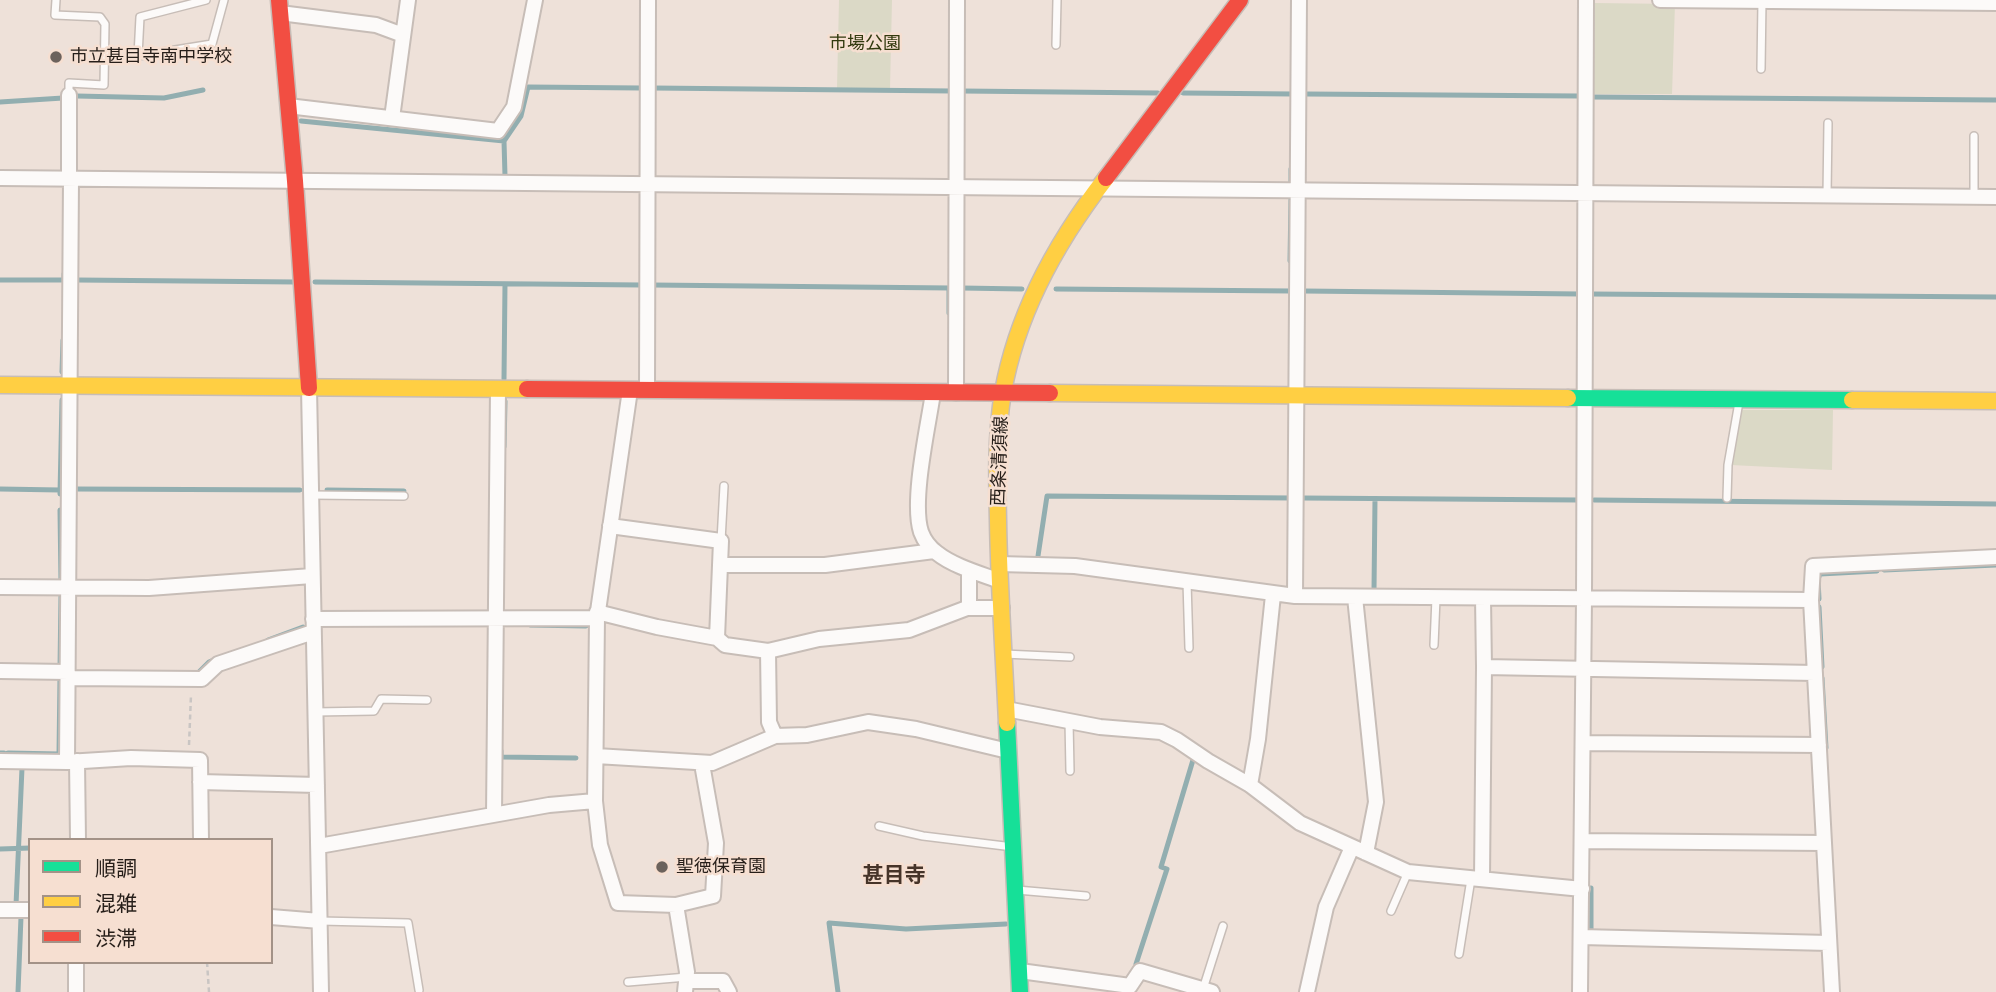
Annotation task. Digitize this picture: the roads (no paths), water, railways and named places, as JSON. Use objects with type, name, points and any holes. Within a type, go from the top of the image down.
[{"type":"street","points":[[392,118],[408,0]]},
{"type":"street","points":[[288,106],[498,131],[514,107],[535,0]]},
{"type":"street","points":[[648,0],[646,185],[638,390],[610,526],[597,615],[595,801],[600,845],[618,903],[676,905],[713,896],[716,843],[702,764]]},
{"type":"street","points":[[956,393],[957,0]]},
{"type":"street","name":"西条清須線","points":[[1020,992],[999,564],[997,468],[1003,393],[1017,338],[1037,287],[1055,252],[1097,189],[1240,0]]},
{"type":"street","points":[[1295,596],[1299,0]]},
{"type":"street","points":[[1580,992],[1586,0]]},
{"type":"street","points":[[1660,0],[1996,3]]},
{"type":"street","points":[[321,992],[309,388],[280,7],[376,25],[403,35]]},
{"type":"street","points":[[69,95],[68,675],[78,838]]},
{"type":"street","points":[[0,178],[1996,197]]},
{"type":"street","points":[[0,385],[1996,401]]},
{"type":"street","points":[[494,814],[498,389]]},
{"type":"street","points":[[933,393],[918,500],[921,531],[925,541],[938,554],[969,570],[1000,581]]},
{"type":"street","points":[[610,526],[721,541],[717,638]]},
{"type":"street","points":[[720,565],[825,565],[934,551]]},
{"type":"street","points":[[1832,992],[1811,600],[1813,566],[1996,557]]},
{"type":"street","points":[[999,564],[1074,566],[1272,595],[1811,600]]},
{"type":"street","points":[[969,570],[969,608]]},
{"type":"street","points":[[0,587],[149,588],[312,576]]},
{"type":"street","points":[[1250,785],[1258,739],[1272,595]]},
{"type":"street","points":[[1307,992],[1326,907],[1359,850],[1376,802],[1355,597]]},
{"type":"street","points":[[1477,879],[1484,667],[1483,598]]},
{"type":"street","points":[[0,671],[202,679],[218,664],[313,625],[597,615],[717,638],[725,645],[768,651],[819,639],[909,630],[969,608],[1002,608]]},
{"type":"street","points":[[768,651],[769,722],[775,736]]},
{"type":"street","points":[[1484,667],[1815,673]]},
{"type":"street","points":[[1006,709],[1100,727],[1161,732],[1250,785],[1300,823],[1408,872],[1582,888]]},
{"type":"street","points":[[596,756],[712,763],[775,736],[807,735],[867,722],[916,729],[1009,751]]},
{"type":"street","points":[[1583,743],[1819,746]]},
{"type":"street","points":[[0,761],[72,762],[131,758],[200,760],[201,838]]},
{"type":"street","points":[[200,782],[317,785]]},
{"type":"street","points":[[319,846],[549,805],[595,801]]},
{"type":"street","points":[[1582,841],[1824,843]]},
{"type":"street","points":[[676,905],[686,983],[723,981],[729,992]]},
{"type":"street","points":[[0,910],[28,910]]},
{"type":"street","points":[[273,917],[320,920]]},
{"type":"street","points":[[1581,937],[1829,943]]},
{"type":"street","points":[[76,964],[76,992]]},
{"type":"street","points":[[1020,971],[1130,986],[1140,971],[1207,991]]},
{"type":"lane","points":[[55,0],[55,15],[100,17],[106,24],[104,85],[69,83],[69,95]]},
{"type":"lane","points":[[206,0],[140,17],[138,56],[212,44],[224,0]]},
{"type":"lane","points":[[1056,45],[1057,0]]},
{"type":"lane","points":[[1761,69],[1762,1]]},
{"type":"lane","points":[[1827,195],[1828,123]]},
{"type":"lane","points":[[1974,136],[1974,196]]},
{"type":"lane","points":[[1727,498],[1728,465],[1740,400]]},
{"type":"lane","points":[[721,541],[724,486]]},
{"type":"lane","points":[[311,495],[404,496]]},
{"type":"lane","points":[[1187,582],[1189,648]]},
{"type":"lane","points":[[1434,645],[1436,598]]},
{"type":"lane","points":[[1004,654],[1070,657]]},
{"type":"lane","points":[[315,712],[374,710],[381,699],[426,700]]},
{"type":"lane","points":[[1069,721],[1070,771]]},
{"type":"lane","points":[[879,826],[923,836],[1014,847]]},
{"type":"lane","points":[[1391,911],[1408,872]]},
{"type":"lane","points":[[1459,954],[1477,879]]},
{"type":"lane","points":[[1016,890],[1086,896]]},
{"type":"lane","points":[[320,920],[408,923],[419,990]]},
{"type":"lane","points":[[1207,991],[1223,926]]},
{"type":"lane","points":[[628,982],[686,983]]},
{"type":"waterway","points":[[504,141],[521,116],[528,87],[641,88]]},
{"type":"waterway","points":[[653,88],[952,91]]},
{"type":"waterway","points":[[77,96],[164,98],[203,90]]},
{"type":"waterway","points":[[962,91],[1158,93]]},
{"type":"waterway","points":[[1183,93],[1293,94]]},
{"type":"waterway","points":[[1306,94],[1579,96]]},
{"type":"waterway","points":[[1591,97],[1996,100]]},
{"type":"waterway","points":[[0,102],[63,98]]},
{"type":"waterway","points":[[301,121],[504,141],[505,176]]},
{"type":"waterway","points":[[1291,169],[1291,183]]},
{"type":"waterway","points":[[1290,261],[1291,199]]},
{"type":"waterway","points":[[0,280],[64,280],[64,274]]},
{"type":"waterway","points":[[77,280],[296,282]]},
{"type":"waterway","points":[[315,282],[642,285]]},
{"type":"waterway","points":[[504,379],[505,284]]},
{"type":"waterway","points":[[652,285],[951,288]]},
{"type":"waterway","points":[[949,288],[949,313]]},
{"type":"waterway","points":[[962,288],[1022,289]]},
{"type":"waterway","points":[[1056,289],[1291,291]]},
{"type":"waterway","points":[[1304,291],[1580,294]]},
{"type":"waterway","points":[[1590,294],[1996,297]]},
{"type":"waterway","points":[[62,372],[63,340]]},
{"type":"waterway","points":[[60,494],[62,400]]},
{"type":"waterway","points":[[504,447],[505,401]]},
{"type":"waterway","points":[[0,489],[60,490]]},
{"type":"waterway","points":[[75,489],[300,490]]},
{"type":"waterway","points":[[327,490],[404,491]]},
{"type":"waterway","points":[[1038,556],[1047,496],[1292,498]]},
{"type":"waterway","points":[[1303,498],[1578,500]]},
{"type":"waterway","points":[[1374,590],[1375,499]]},
{"type":"waterway","points":[[1594,500],[1996,504]]},
{"type":"waterway","points":[[60,510],[61,582]]},
{"type":"waterway","points":[[1884,570],[1996,565]]},
{"type":"waterway","points":[[1819,599],[1820,574],[1877,571]]},
{"type":"waterway","points":[[60,669],[61,594]]},
{"type":"waterway","points":[[1819,607],[1822,667]]},
{"type":"waterway","points":[[530,625],[586,626]]},
{"type":"waterway","points":[[268,640],[303,627]]},
{"type":"waterway","points":[[199,672],[216,659]]},
{"type":"waterway","points":[[8,753],[59,754],[60,677],[55,677]]},
{"type":"waterway","points":[[1822,678],[1826,748]]},
{"type":"waterway","points":[[501,751],[501,757],[576,758]]},
{"type":"waterway","points":[[1136,964],[1167,869],[1161,867],[1193,760]]},
{"type":"waterway","points":[[16,905],[22,768]]},
{"type":"waterway","points":[[0,849],[28,848]]},
{"type":"waterway","points":[[1591,888],[1591,931]]},
{"type":"waterway","points":[[18,992],[21,917]]},
{"type":"waterway","points":[[838,992],[829,923],[906,929],[1006,924]]},
{"type":"place","name":"市立甚目寺南中学校","points":[[56,57]]},
{"type":"place","name":"聖徳保育園","points":[[662,867]]},
{"type":"district","name":"甚目寺","points":[[894,876]]},
{"type":"park label","name":"市場公園","points":[[865,44]]}]
